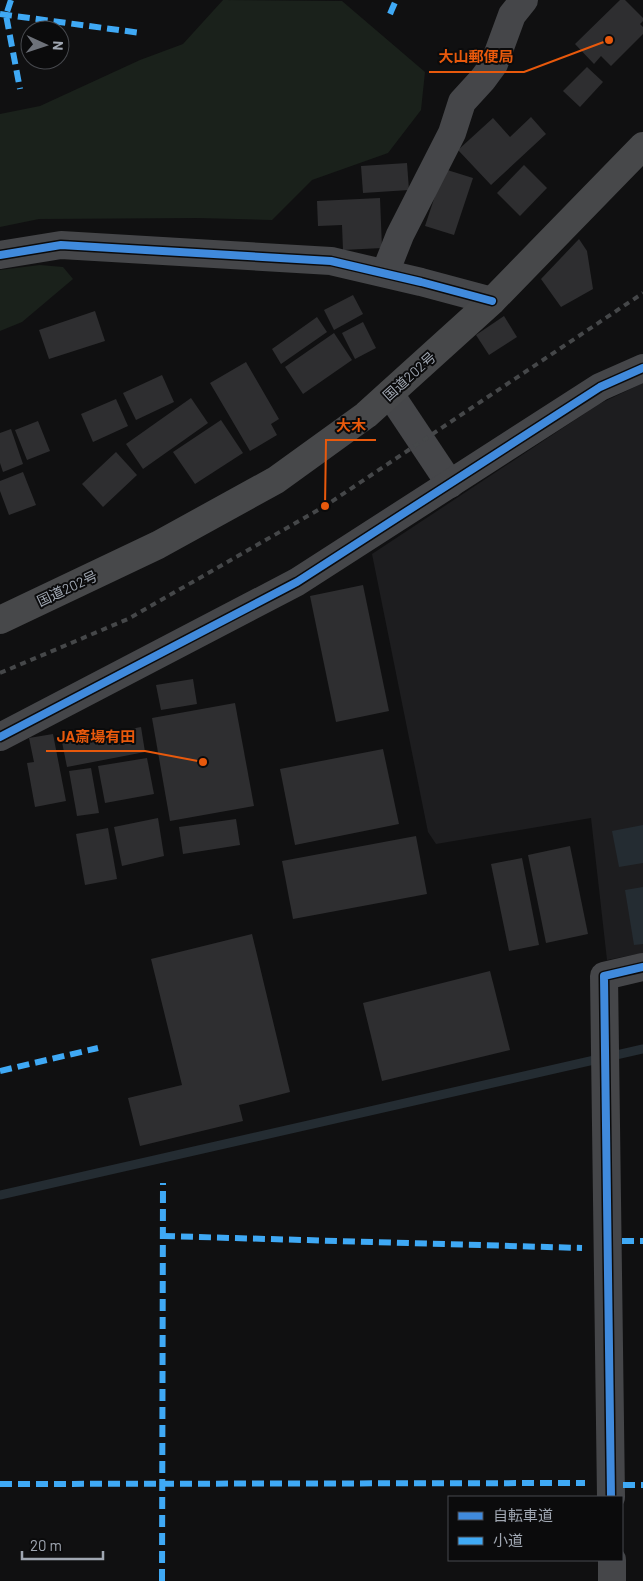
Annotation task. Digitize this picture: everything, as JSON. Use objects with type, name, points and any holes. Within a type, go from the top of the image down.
[{"type":"highway","name":"国道202号","points":[[0,620],[158,545],[276,480],[366,415],[492,301],[643,146]]},
{"type":"street","points":[[385,273],[400,235],[452,133],[462,102],[494,64],[512,15],[524,0]]},
{"type":"street","points":[[0,255],[61,245],[331,260],[492,301]]},
{"type":"street","points":[[0,738],[296,582],[600,388],[643,368]]},
{"type":"street","points":[[390,394],[450,484]]},
{"type":"street","points":[[611,1496],[604,976],[643,967]]},
{"type":"street","points":[[612,1561],[612,1581]]},
{"type":"shaded area","points":[[223,0],[342,1],[425,72],[421,110],[388,153],[312,180],[272,220],[198,218],[39,219],[0,227],[0,114],[40,106],[140,60],[183,44]]},
{"type":"shaded area","points":[[40,265],[63,267],[73,279],[22,322],[0,331],[0,270]]},
{"type":"shaded area","points":[[643,383],[643,953],[607,960],[591,818],[436,844],[428,832],[372,554],[599,404]]},
{"type":"shaded area","points":[[643,825],[643,863],[619,867],[612,831]]},
{"type":"shaded area","points":[[643,887],[643,944],[634,945],[625,890]]},
{"type":"building","points":[[620,0],[625,0],[643,18],[640,24],[643,27],[643,34],[611,66],[601,56],[594,64],[575,44]]},
{"type":"building","points":[[587,67],[603,82],[580,107],[563,91]]},
{"type":"building","points":[[531,117],[546,134],[491,185],[458,150],[493,118],[510,137]]},
{"type":"building","points":[[407,163],[409,190],[363,193],[361,166]]},
{"type":"building","points":[[524,165],[547,188],[520,216],[497,193]]},
{"type":"building","points":[[444,169],[473,178],[454,235],[425,226]]},
{"type":"building","points":[[380,198],[382,248],[343,250],[342,225],[318,226],[317,201]]},
{"type":"building","points":[[579,239],[587,251],[593,289],[561,307],[541,279]]},
{"type":"building","points":[[353,295],[363,314],[334,330],[324,310]]},
{"type":"building","points":[[95,311],[105,341],[49,359],[39,330]]},
{"type":"building","points":[[504,316],[517,337],[489,355],[476,335]]},
{"type":"building","points":[[317,317],[327,332],[281,364],[272,349]]},
{"type":"building","points":[[363,322],[376,348],[355,359],[342,333]]},
{"type":"building","points":[[334,333],[352,360],[303,394],[285,367]]},
{"type":"building","points":[[246,362],[279,419],[271,424],[277,435],[250,451],[210,383]]},
{"type":"building","points":[[162,375],[174,402],[136,420],[123,393]]},
{"type":"building","points":[[191,398],[208,423],[143,469],[126,444]]},
{"type":"building","points":[[116,399],[128,426],[93,442],[81,414]]},
{"type":"building","points":[[221,420],[243,453],[195,484],[173,452]]},
{"type":"building","points":[[38,421],[50,451],[27,460],[15,430]]},
{"type":"building","points":[[11,429],[23,464],[3,472],[0,463],[0,433]]},
{"type":"building","points":[[116,452],[137,475],[103,507],[82,484]]},
{"type":"building","points":[[23,472],[36,505],[9,515],[0,491],[0,481]]},
{"type":"building","points":[[363,585],[389,711],[336,722],[310,596]]},
{"type":"building","points":[[193,679],[197,704],[161,710],[156,685]]},
{"type":"building","points":[[235,703],[254,806],[170,821],[152,718]]},
{"type":"building","points":[[141,727],[145,752],[67,767],[62,742]]},
{"type":"building","points":[[53,734],[66,801],[35,807],[27,763],[34,762],[29,738]]},
{"type":"building","points":[[383,749],[399,824],[295,845],[280,769]]},
{"type":"building","points":[[147,758],[154,794],[105,803],[98,766]]},
{"type":"building","points":[[91,768],[99,813],[77,816],[69,771]]},
{"type":"building","points":[[158,818],[164,856],[122,866],[114,827]]},
{"type":"building","points":[[236,819],[240,845],[183,854],[179,827]]},
{"type":"building","points":[[108,828],[117,879],[85,885],[76,834]]},
{"type":"building","points":[[416,836],[427,894],[293,919],[282,861]]},
{"type":"building","points":[[570,846],[588,934],[546,943],[528,855]]},
{"type":"building","points":[[522,858],[539,945],[509,951],[491,864]]},
{"type":"building","points":[[252,934],[290,1092],[239,1105],[243,1121],[140,1146],[128,1098],[182,1085],[151,959]]},
{"type":"building","points":[[490,971],[510,1050],[382,1081],[363,1003]]},
{"type":"waterway","points":[[0,1195],[643,1049]]},
{"type":"railway","points":[[0,673],[128,619],[325,506],[643,293]]},
{"type":"marked path","points":[[11,0],[6,15],[20,89]]},
{"type":"marked path","points":[[390,14],[396,0]]},
{"type":"marked path","points":[[0,14],[141,33]]},
{"type":"marked path","points":[[0,1071],[98,1048]]},
{"type":"marked path","points":[[162,1581],[163,1183]]},
{"type":"marked path","points":[[163,1236],[582,1248]]},
{"type":"marked path","points":[[622,1241],[643,1241]]},
{"type":"marked path","points":[[0,1484],[585,1483]]},
{"type":"marked path","points":[[623,1485],[643,1485]]},
{"type":"cycle path","points":[[0,255],[61,245],[331,261],[492,301]]},
{"type":"cycle path","points":[[0,737],[297,582],[600,387],[643,368]]},
{"type":"cycle path","points":[[611,1496],[604,976],[643,967]]},
{"type":"place","name":"大山郵便局","points":[[609,40]]},
{"type":"place","name":"大木","points":[[325,506]]},
{"type":"place","name":"JA斎場有田","points":[[203,762]]}]
